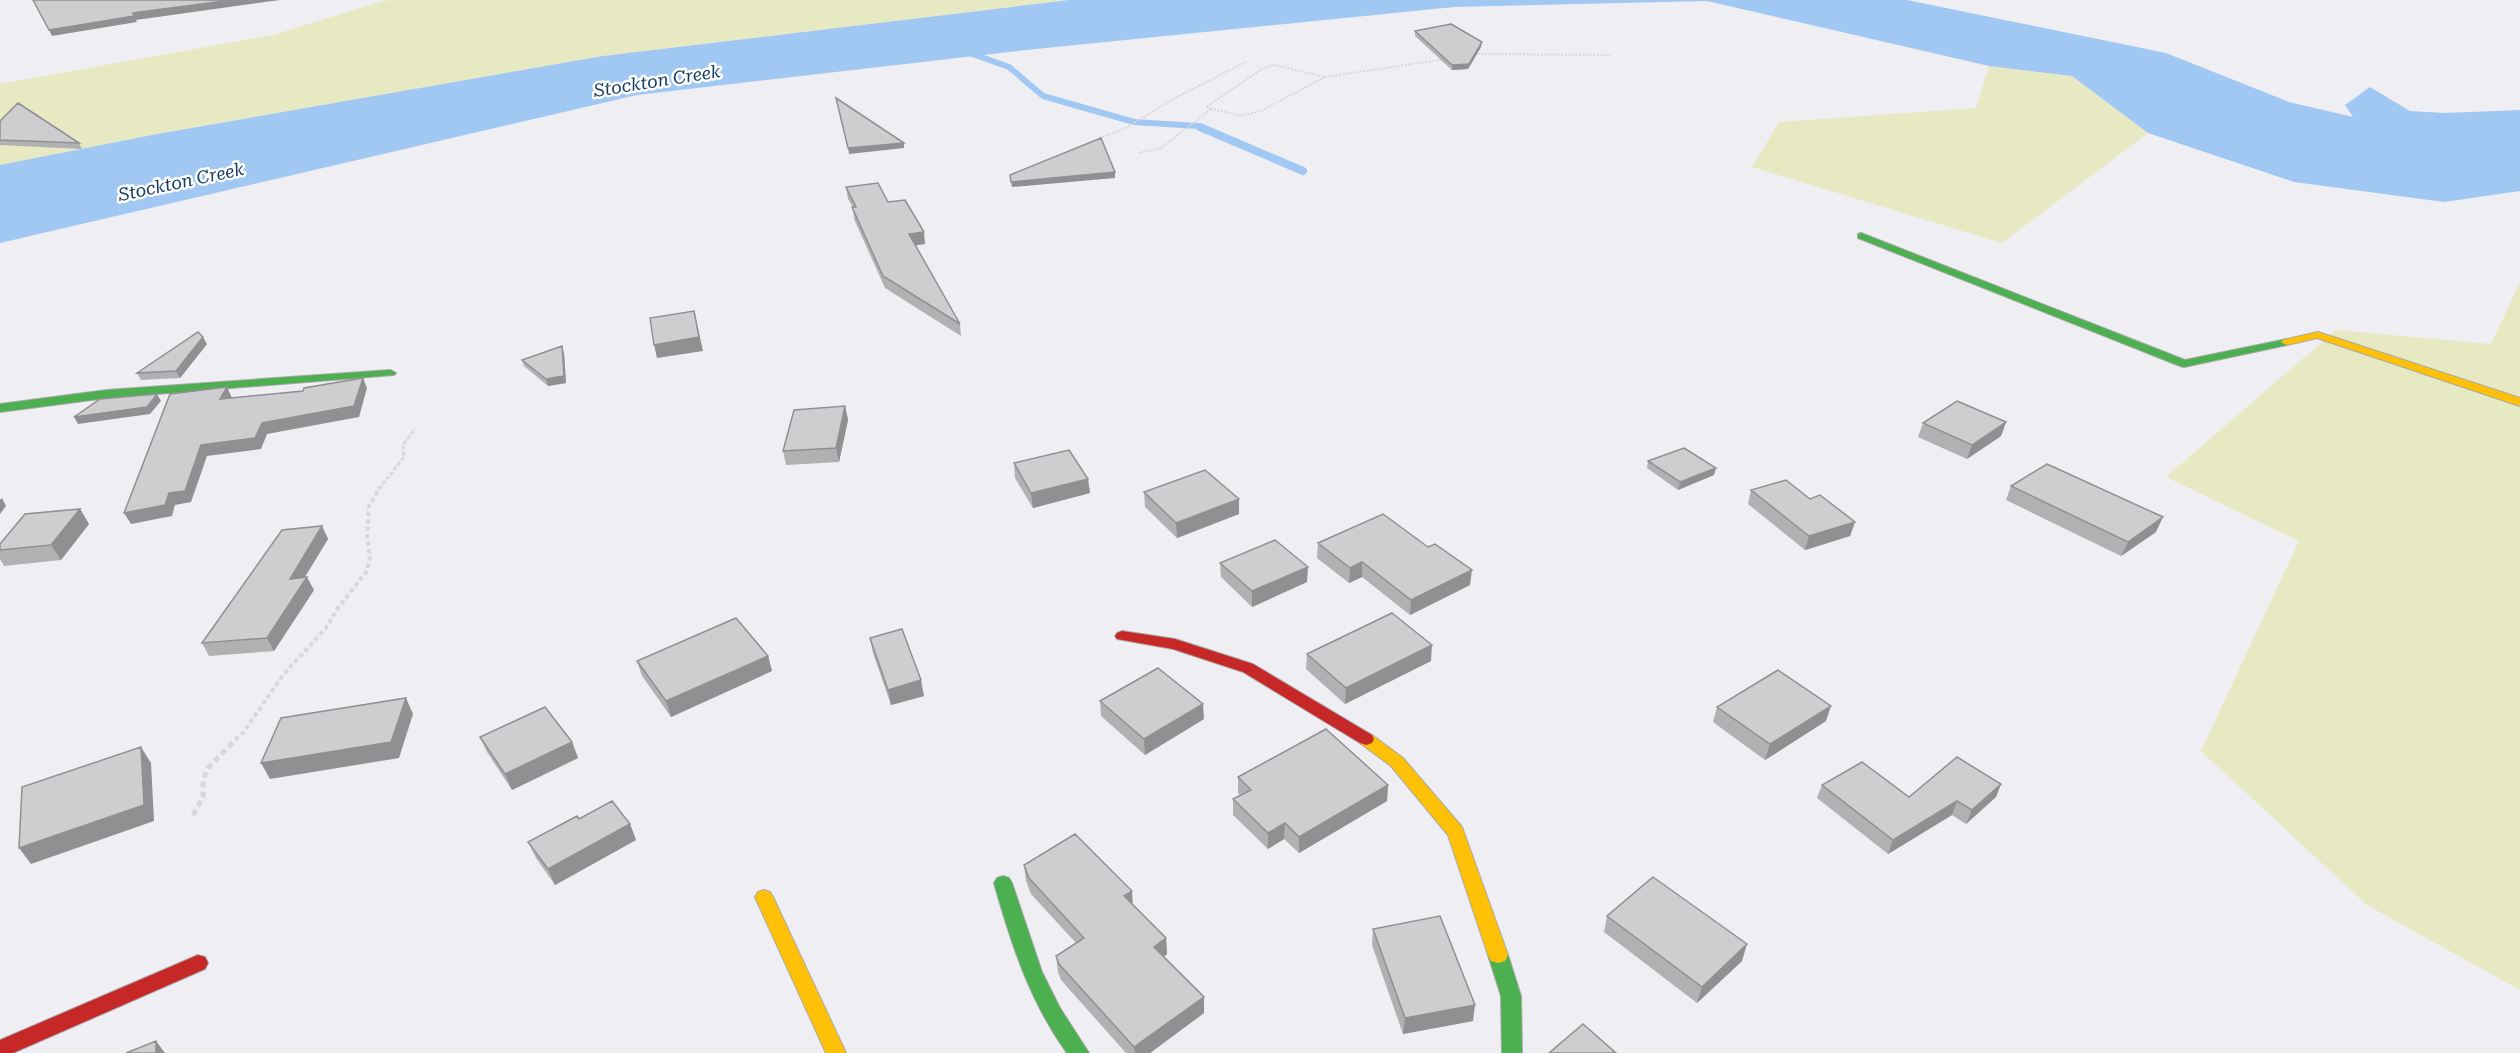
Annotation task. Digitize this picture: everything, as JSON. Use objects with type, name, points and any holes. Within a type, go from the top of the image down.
[{"type":"street","points":[[1861,236],[2184,364],[2318,335],[2520,402]]},
{"type":"street","points":[[0,408],[107,394],[390,373]]},
{"type":"street","points":[[1122,636],[1175,644],[1248,668],[1355,731],[1397,762],[1456,832],[1511,996],[1512,1053]]},
{"type":"street","points":[[1003,884],[1023,948],[1045,1000],[1071,1044],[1079,1053]]},
{"type":"street","points":[[764,897],[836,1053]]},
{"type":"street","points":[[0,1049],[198,963]]},
{"type":"path","points":[[1471,55],[1482,53],[1611,55]]},
{"type":"path","points":[[1325,77],[1274,64],[1263,68],[1206,107],[1241,116],[1261,111],[1325,77],[1448,59]]},
{"type":"path","points":[[1099,138],[1124,129],[1175,98],[1248,61]]},
{"type":"path","points":[[1139,153],[1161,148],[1212,109]]},
{"type":"path","points":[[193,814],[203,797],[203,780],[208,768],[223,750],[243,733],[259,713],[283,675],[326,628],[338,608],[367,571],[370,557],[367,535],[368,516],[372,498],[404,457],[403,445],[415,429]]},
{"type":"green space","points":[[1069,0],[603,56],[157,134],[0,165],[0,84],[273,35],[383,1]]},
{"type":"green space","points":[[1989,66],[2072,76],[2148,133],[2002,243],[1752,167],[1779,122],[1976,108]]},
{"type":"green space","points":[[2520,282],[2520,990],[2367,905],[2201,751],[2299,541],[2166,477],[2336,330],[2491,344]]},
{"type":"water","name":"Stockton Creek","points":[[1069,0],[1907,0],[2166,53],[2289,102],[2353,117],[2345,105],[2370,87],[2410,111],[2445,113],[2520,110],[2520,191],[2444,202],[2294,182],[2148,133],[2072,76],[1989,66],[1707,1],[1454,7],[1036,49],[637,95],[0,243],[0,165],[157,134],[603,56]]},
{"type":"building","points":[[33,0],[232,0],[133,13],[134,16],[49,30]]},
{"type":"building","points":[[1451,24],[1482,42],[1469,64],[1452,65],[1415,31]]},
{"type":"building","points":[[836,98],[904,143],[848,148]]},
{"type":"building","points":[[18,103],[79,143],[0,140],[0,121]]},
{"type":"building","points":[[1101,138],[1115,172],[1011,182],[1010,175]]},
{"type":"building","points":[[878,183],[888,202],[905,200],[924,232],[909,234],[960,324],[883,276],[852,207],[856,207],[846,187]]},
{"type":"building","points":[[694,311],[699,337],[654,345],[650,318]]},
{"type":"building","points":[[198,332],[203,337],[176,371],[137,373]]},
{"type":"building","points":[[562,346],[564,376],[546,379],[522,360]]},
{"type":"building","points":[[363,378],[354,406],[262,423],[255,438],[201,445],[185,491],[169,493],[165,505],[124,513],[170,394],[227,387],[220,399],[303,391],[304,388]]},
{"type":"building","points":[[157,394],[147,407],[74,417],[100,399]]},
{"type":"building","points":[[1957,401],[2006,422],[1972,445],[1923,423]]},
{"type":"building","points":[[845,406],[836,448],[783,451],[794,410]]},
{"type":"building","points":[[1684,448],[1716,468],[1680,482],[1648,461]]},
{"type":"building","points":[[1069,450],[1088,479],[1031,493],[1014,463]]},
{"type":"building","points":[[2047,464],[2163,517],[2128,542],[2011,486]]},
{"type":"building","points":[[1205,470],[1239,499],[1176,523],[1144,492]]},
{"type":"building","points":[[1786,480],[1810,499],[1820,495],[1855,522],[1809,536],[1751,490]]},
{"type":"building","points":[[80,509],[51,545],[0,550],[0,544],[25,514]]},
{"type":"building","points":[[1383,514],[1428,547],[1435,544],[1472,570],[1411,600],[1362,562],[1350,568],[1318,543]]},
{"type":"building","points":[[322,526],[290,579],[307,577],[267,638],[202,643],[282,530]]},
{"type":"building","points":[[1275,540],[1308,567],[1252,591],[1220,563]]},
{"type":"building","points":[[1392,613],[1432,645],[1346,688],[1307,654]]},
{"type":"building","points":[[736,618],[768,656],[666,701],[637,661]]},
{"type":"building","points":[[902,629],[921,680],[888,690],[870,638]]},
{"type":"building","points":[[1158,668],[1203,704],[1144,739],[1100,701]]},
{"type":"building","points":[[1778,670],[1831,706],[1770,744],[1717,707]]},
{"type":"building","points":[[406,698],[391,742],[261,763],[281,718]]},
{"type":"building","points":[[545,707],[572,742],[505,774],[480,737]]},
{"type":"building","points":[[1326,729],[1388,785],[1299,837],[1285,823],[1268,833],[1233,799],[1251,790],[1238,777]]},
{"type":"building","points":[[141,747],[144,805],[19,848],[22,787]]},
{"type":"building","points":[[1957,757],[2001,784],[1972,810],[1957,801],[1893,840],[1822,785],[1862,762],[1909,797]]},
{"type":"building","points":[[612,801],[630,824],[548,869],[528,842],[577,816],[579,819]]},
{"type":"building","points":[[1075,834],[1132,891],[1124,896],[1166,938],[1154,947],[1204,997],[1134,1047],[1059,964],[1056,956],[1084,938],[1029,878],[1024,865]]},
{"type":"building","points":[[1653,877],[1747,944],[1702,987],[1607,916]]},
{"type":"building","points":[[1440,916],[1475,1005],[1405,1018],[1373,929]]},
{"type":"building","points":[[1583,1024],[1616,1053],[1549,1053]]},
{"type":"building","points":[[156,1041],[156,1053],[126,1053]]},
{"type":"waterway","points":[[964,51],[1009,67],[1043,96],[1134,122],[1204,128]]},
{"type":"waterway","points":[[1200,127],[1303,171]]},
{"type":"traffic: fast","points":[[1861,236],[2184,364],[2287,342]]},
{"type":"traffic: fast","points":[[0,408],[107,394],[390,373]]},
{"type":"traffic: fast","points":[[1003,883],[1032,972],[1053,1014],[1079,1053]]},
{"type":"traffic: fast","points":[[1498,955],[1511,996],[1512,1053]]},
{"type":"traffic: slow","points":[[2287,342],[2318,335],[2520,402]]},
{"type":"traffic: slow","points":[[1366,739],[1397,762],[1456,832],[1498,955]]},
{"type":"traffic: slow","points":[[764,897],[836,1053]]},
{"type":"traffic: jam","points":[[1122,636],[1175,644],[1248,668],[1366,739]]},
{"type":"traffic: jam","points":[[0,1049],[198,963]]}]
